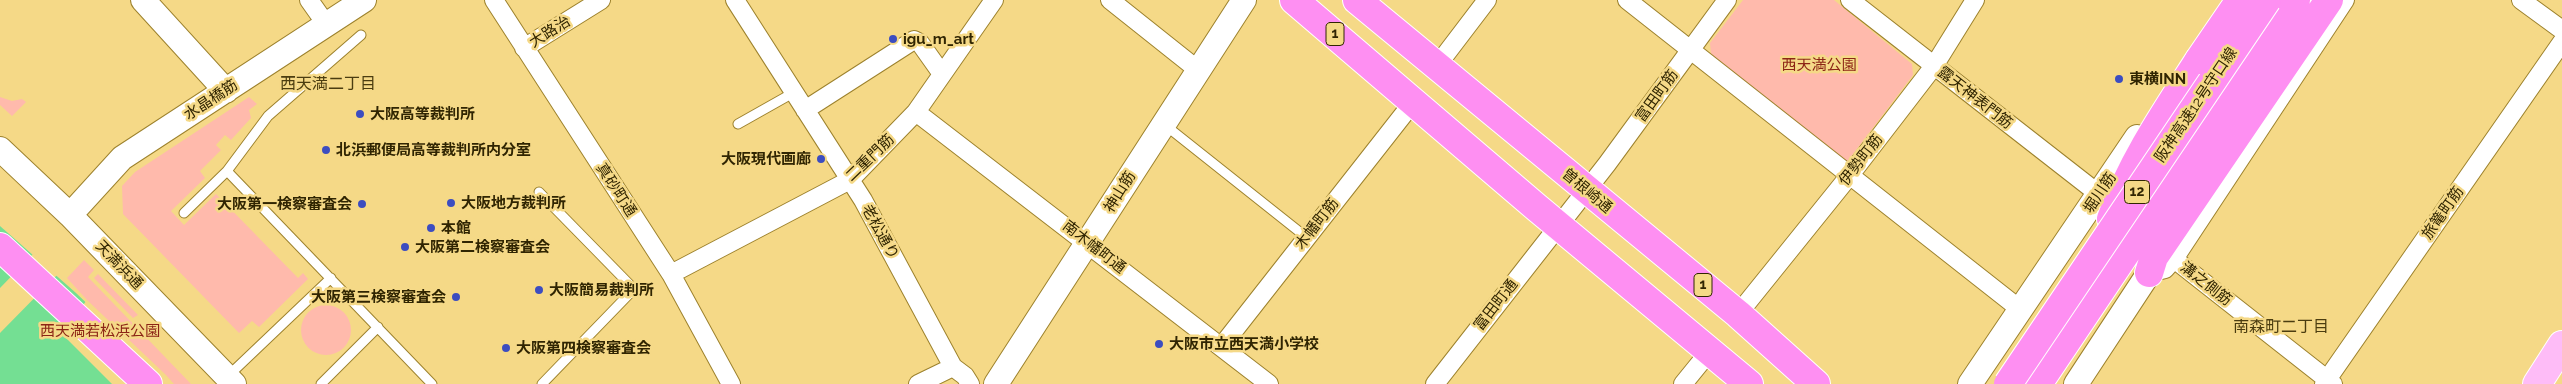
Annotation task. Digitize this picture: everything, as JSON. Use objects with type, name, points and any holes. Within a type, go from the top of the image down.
[{"type":"highway","name":"1","points":[[1294,0],[1558,226],[1749,384]]},
{"type":"highway","name":"曽根崎通","points":[[1357,0],[1738,314],[1816,384]]},
{"type":"highway","points":[[2102,244],[2115,207],[2155,129],[2240,0]]},
{"type":"highway","name":"阪神高速12号守口線","points":[[2008,384],[2267,0]]},
{"type":"highway","name":"阪神高速12号守口線","points":[[2038,384],[2296,0]]},
{"type":"highway","points":[[2149,273],[2154,257],[2329,0]]},
{"type":"highway","points":[[0,247],[148,384]]},
{"type":"main road","points":[[2537,384],[2562,345]]},
{"type":"street","points":[[142,0],[226,91]]},
{"type":"street","points":[[309,0],[326,24]]},
{"type":"street","name":"水晶橋筋","points":[[70,215],[122,158],[364,0]]},
{"type":"street","name":"真砂町通","points":[[494,0],[671,274],[731,384]]},
{"type":"street","name":"大路治","points":[[524,48],[601,0]]},
{"type":"street","name":"老松通り","points":[[734,0],[850,180],[953,368],[965,376],[970,384]]},
{"type":"street","name":"二重門筋","points":[[671,274],[850,180],[916,112],[994,0]]},
{"type":"street","points":[[1110,0],[1198,70]]},
{"type":"street","name":"神山筋","points":[[996,384],[1244,0]]},
{"type":"street","points":[[1436,67],[1488,0]]},
{"type":"street","points":[[1627,0],[2021,310]]},
{"type":"street","name":"富田町筋","points":[[1558,226],[1727,0]]},
{"type":"street","name":"露天神表門筋","points":[[1850,0],[2100,195]]},
{"type":"street","name":"伊勢町筋","points":[[1738,314],[1850,175],[1934,66],[1975,0]]},
{"type":"street","name":"堀川筋","points":[[1970,384],[2100,195],[2226,0]]},
{"type":"street","points":[[2232,67],[2240,0]]},
{"type":"street","points":[[2054,334],[2278,0]]},
{"type":"street","points":[[2076,384],[2149,273],[2165,269],[2174,258],[2345,0]]},
{"type":"street","points":[[2521,0],[2562,30]]},
{"type":"street","points":[[804,110],[914,40],[920,42],[942,74]]},
{"type":"street","name":"旅篭町筋","points":[[2328,383],[2403,269],[2562,42]]},
{"type":"street","name":"木幡町筋","points":[[1221,346],[1414,101]]},
{"type":"street","name":"南木幡町通","points":[[916,112],[1089,242],[1269,384]]},
{"type":"street","name":"天満浜通","points":[[0,149],[70,215],[231,380]]},
{"type":"street","name":"富田町通","points":[[1435,384],[1558,226]]},
{"type":"street","name":"溝之側筋","points":[[2174,258],[2328,383]]},
{"type":"street","points":[[1683,384],[1709,352]]},
{"type":"street","points":[[918,384],[953,368]]},
{"type":"lane","points":[[184,213],[227,170],[268,116],[361,35]]},
{"type":"lane","points":[[738,124],[793,93]]},
{"type":"lane","points":[[1163,124],[1306,237]]},
{"type":"lane","points":[[227,170],[432,384]]},
{"type":"lane","points":[[539,192],[634,289],[542,384]]},
{"type":"lane","points":[[231,380],[331,278]]},
{"type":"lane","points":[[321,384],[378,327]]},
{"type":"green space","name":"西天満公園","points":[[1743,0],[1834,0],[1912,64],[1913,75],[1847,162],[1711,55],[1710,43]]},
{"type":"green space","points":[[0,97],[12,101],[22,99],[26,102],[12,116],[0,105]]},
{"type":"green space","points":[[249,97],[257,104],[249,110],[251,118],[231,140],[225,135],[216,145],[221,150],[200,171],[205,178],[171,211],[184,225],[216,194],[298,278],[303,273],[308,279],[259,327],[252,321],[239,333],[123,214],[122,186],[135,172]]},
{"type":"green space","name":"西天満若松浜公園","points":[[84,260],[94,270],[88,277],[191,384],[112,384],[61,333],[87,300],[67,278]]},
{"type":"green space","points":[[98,274],[138,315],[133,318],[94,278]]},
{"type":"green space","points":[[321,305],[331,305],[344,312],[351,325],[351,335],[344,348],[331,355],[321,355],[312,351],[305,344],[301,335],[301,325],[305,316],[312,309]]},
{"type":"shaded area","points":[[0,226],[76,293],[171,384],[0,384]]},
{"type":"pier","points":[[34,253],[58,274],[0,333],[0,288]]},
{"type":"pier","name":"西天満若松浜公園","points":[[87,300],[174,384],[112,384],[61,333]]},
{"type":"place","name":"igu_m_art","points":[[893,39]]},
{"type":"place","name":"東横INN","points":[[2119,79]]},
{"type":"place","name":"大阪高等裁判所","points":[[360,114]]},
{"type":"place","name":"北浜郵便局高等裁判所内分室","points":[[326,150]]},
{"type":"place","name":"大阪現代画廊","points":[[821,159]]},
{"type":"place","name":"大阪地方裁判所","points":[[451,203]]},
{"type":"place","name":"大阪第一検察審査会","points":[[362,204]]},
{"type":"place","name":"本館","points":[[431,228]]},
{"type":"place","name":"大阪第二検察審査会","points":[[405,247]]},
{"type":"place","name":"大阪簡易裁判所","points":[[539,290]]},
{"type":"place","name":"大阪第三検察審査会","points":[[456,297]]},
{"type":"place","name":"大阪市立西天満小学校","points":[[1159,344]]},
{"type":"place","name":"大阪第四検察審査会","points":[[506,348]]},
{"type":"district","name":"西天満二丁目","points":[[328,84]]},
{"type":"district","name":"南森町二丁目","points":[[2281,327]]}]
